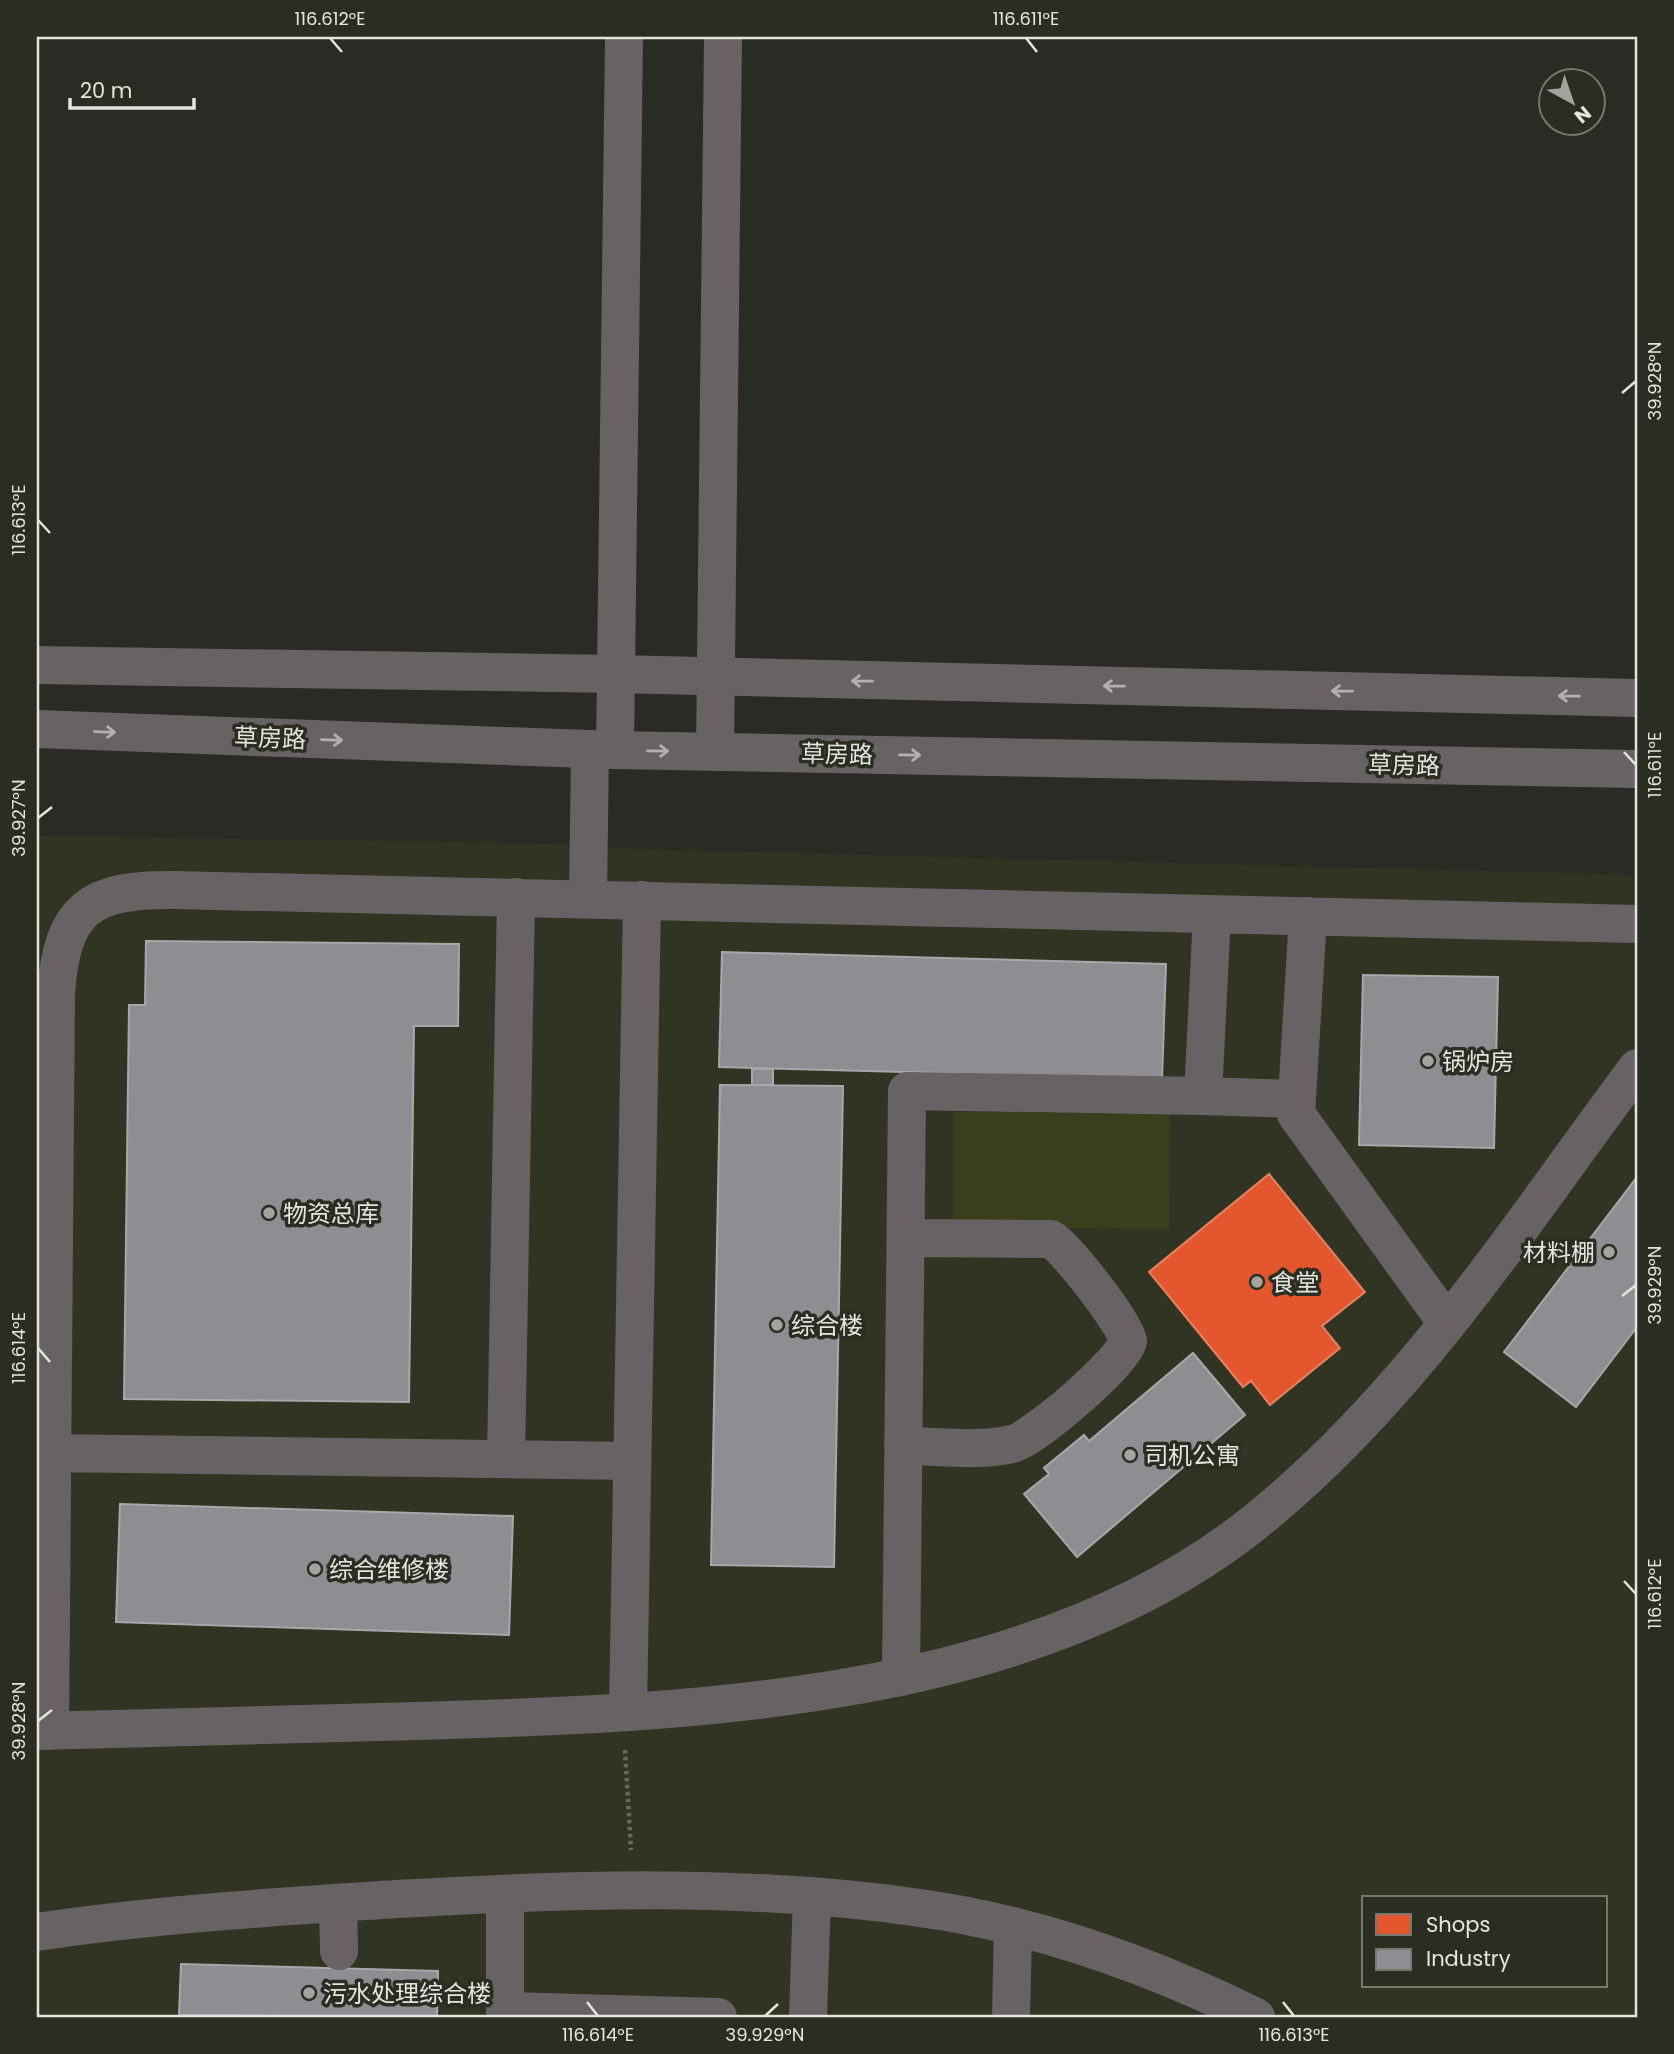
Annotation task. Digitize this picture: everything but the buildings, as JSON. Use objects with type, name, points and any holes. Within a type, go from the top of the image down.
[{"type":"main road","points":[[37,665],[616,674],[1637,698]]},
{"type":"main road","name":"草房路","points":[[37,729],[602,750],[1637,769]]},
{"type":"street","points":[[588,899],[602,750],[616,674],[625,37]]},
{"type":"street","points":[[715,752],[723,37]]},
{"type":"street","points":[[1637,923],[154,890],[102,899],[77,917],[61,947],[56,993],[52,1453],[43,1731],[626,1730],[742,1716],[1003,1650],[1081,1622],[1177,1575],[1251,1526],[1320,1467],[1385,1400],[1447,1323],[1637,1068]]},
{"type":"street","points":[[506,1459],[516,897]]},
{"type":"street","points":[[626,1730],[642,900]]},
{"type":"street","points":[[1203,1096],[1212,914]]},
{"type":"street","points":[[1308,916],[1296,1114],[1447,1323]]},
{"type":"street","points":[[901,1677],[907,1091],[1297,1099]]},
{"type":"street","points":[[903,1446],[1016,1444],[1106,1372],[1121,1358],[1128,1341],[1111,1311],[1067,1253],[1051,1239],[905,1238]]},
{"type":"street","points":[[52,1453],[632,1461]]},
{"type":"street","points":[[37,1932],[196,1914],[338,1903],[738,1881],[812,1896],[921,1908],[1013,1927],[1166,1978],[1256,2017]]},
{"type":"street","points":[[505,1895],[505,2014],[718,2017]]},
{"type":"street","points":[[808,2017],[812,1896]]},
{"type":"street","points":[[338,1903],[339,1951]]},
{"type":"street","points":[[1011,2017],[1013,1927]]},
{"type":"path","points":[[626,1730],[631,1856]]},
{"type":"shaded area","points":[[37,836],[526,843],[638,849],[1637,875],[1637,2017],[37,2017]]},
{"type":"green space","points":[[954,1112],[1170,1113],[1169,1229],[953,1227]]},
{"type":"place","name":"锅炉房","points":[[1428,1061]]},
{"type":"place","name":"物资总库","points":[[269,1213]]},
{"type":"place","name":"材料棚","points":[[1609,1252]]},
{"type":"place","name":"食堂","points":[[1257,1282]]},
{"type":"place","name":"综合楼","points":[[777,1325]]},
{"type":"place","name":"司机公寓","points":[[1130,1455]]},
{"type":"place","name":"综合维修楼","points":[[315,1569]]},
{"type":"place","name":"污水处理综合楼","points":[[309,1993]]}]
